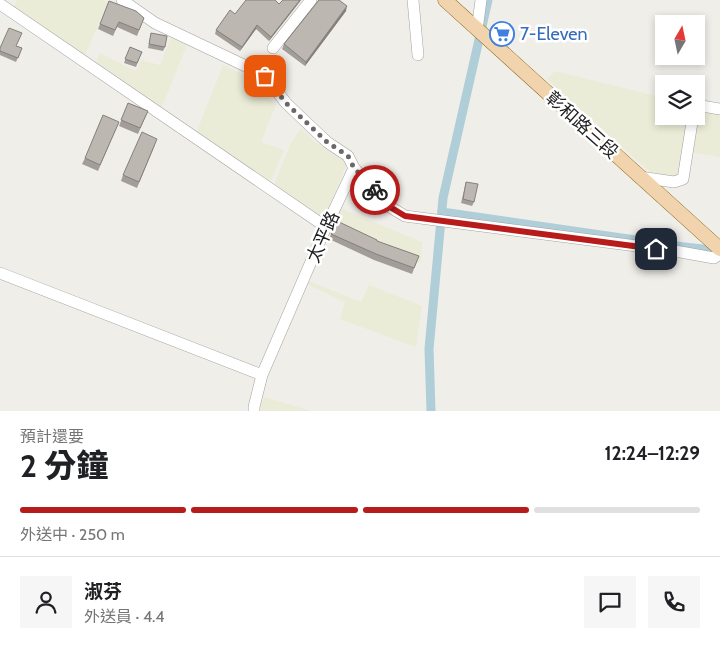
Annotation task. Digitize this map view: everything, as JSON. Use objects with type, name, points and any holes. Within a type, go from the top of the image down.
[{"type":"main road","name":"彰和路三段","points":[[445,0],[718,248]]},
{"type":"street","points":[[122,0],[155,23],[252,68],[265,76],[286,103],[327,142],[348,156],[354,168],[390,207],[405,216],[714,258],[718,248]]},
{"type":"street","points":[[274,48],[311,0]]},
{"type":"street","points":[[413,0],[418,55]]},
{"type":"street","points":[[477,30],[481,0]]},
{"type":"street","points":[[0,4],[326,228]]},
{"type":"street","points":[[705,106],[720,109]]},
{"type":"street","points":[[640,178],[674,182],[683,178],[692,125]]},
{"type":"street","name":"太平路","points":[[254,411],[262,375],[354,168]]},
{"type":"street","points":[[0,273],[262,375]]},
{"type":"green space","points":[[17,0],[104,0],[108,3],[84,57],[14,7]]},
{"type":"green space","points":[[171,37],[187,45],[161,109],[96,65],[99,53],[136,71],[141,60],[160,65]]},
{"type":"green space","points":[[223,65],[261,83],[265,94],[276,105],[261,142],[284,150],[270,183],[197,131]]},
{"type":"green space","points":[[555,71],[655,96],[655,125],[705,125],[705,108],[720,111],[720,157],[689,152],[685,182],[661,182],[547,79]]},
{"type":"green space","points":[[301,128],[314,141],[347,163],[324,219],[274,185],[291,143]]},
{"type":"green space","points":[[340,208],[422,242],[421,263],[333,226]]},
{"type":"green space","points":[[306,280],[361,302],[369,285],[422,306],[416,347],[340,319],[345,302],[306,284]]},
{"type":"green space","points":[[265,397],[311,411],[260,411],[261,403]]},
{"type":"building","points":[[246,0],[275,0],[279,4],[283,0],[300,0],[271,37],[257,25],[242,47],[216,30],[230,10],[235,14]]},
{"type":"building","points":[[319,0],[339,0],[347,6],[306,62],[284,44]]},
{"type":"building","points":[[109,1],[136,11],[144,18],[139,30],[119,22],[115,30],[100,24]]},
{"type":"building","points":[[9,28],[22,33],[16,46],[22,48],[18,58],[0,51]]},
{"type":"building","points":[[151,33],[167,36],[165,47],[149,44]]},
{"type":"building","points":[[130,47],[142,52],[137,63],[125,59]]},
{"type":"building","points":[[128,103],[148,111],[140,128],[121,120]]},
{"type":"building","points":[[103,115],[119,122],[100,165],[85,158]]},
{"type":"building","points":[[142,132],[157,139],[139,182],[123,175]]},
{"type":"building","points":[[466,182],[478,184],[474,202],[463,199]]},
{"type":"building","points":[[337,221],[377,241],[419,256],[414,268],[331,234]]},
{"type":"waterway","points":[[431,411],[429,349],[443,198],[488,0]]},
{"type":"waterway","points":[[442,212],[663,244]]},
{"type":"waterway","points":[[676,246],[720,251]]},
{"type":"way so far","points":[[265,76],[286,103],[327,142],[348,156],[354,168],[375,190]]},
{"type":"place","name":"7-Eleven","points":[[502,34]]},
{"type":"route","points":[[375,190],[390,207],[405,216],[656,249]]}]
